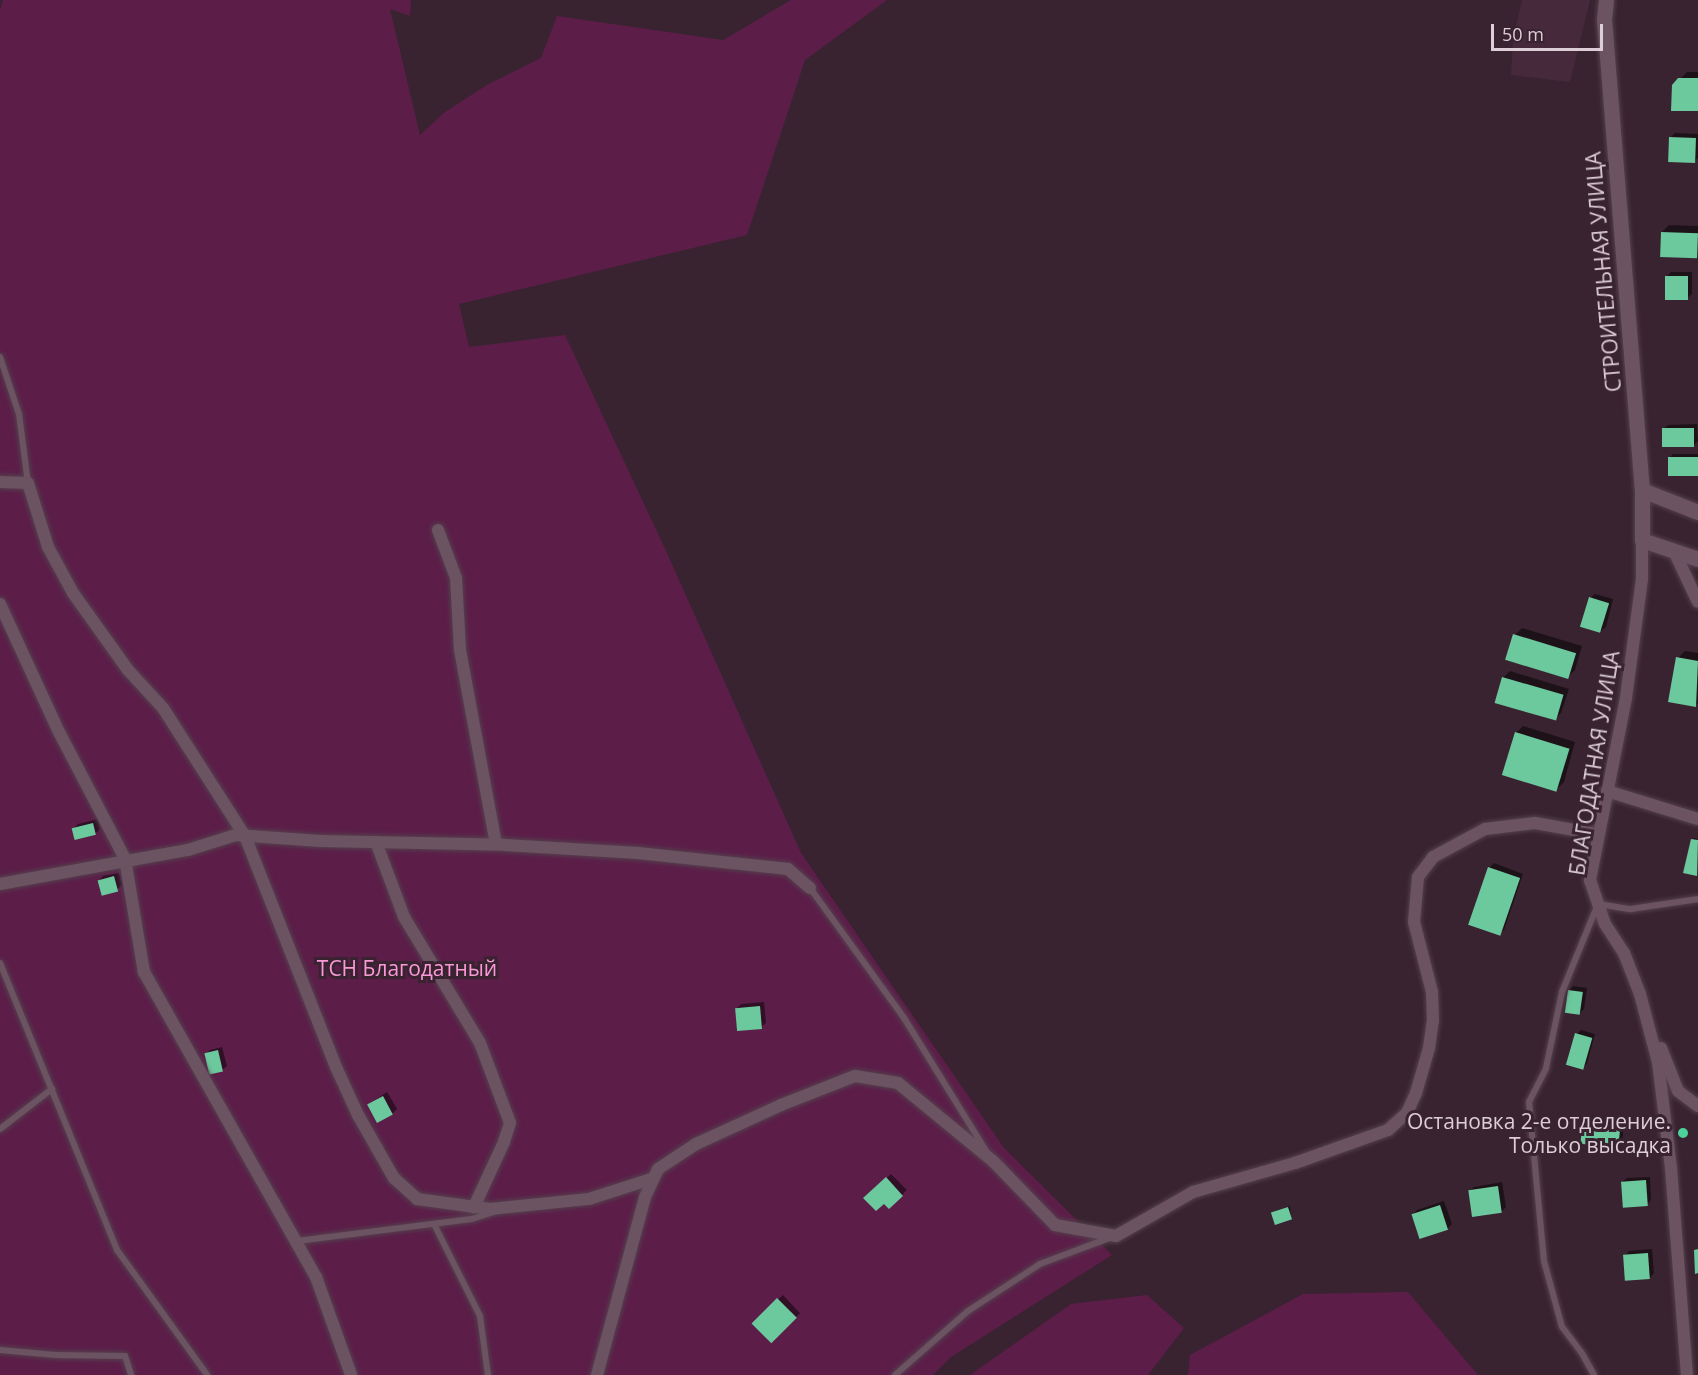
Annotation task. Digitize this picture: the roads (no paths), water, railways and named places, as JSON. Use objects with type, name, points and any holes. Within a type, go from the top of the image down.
[{"type":"street","name":"СТРОИТЕЛЬНАЯ УЛИЦА","points":[[1606,0],[1604,20],[1642,490],[1642,540]]},
{"type":"street","points":[[0,482],[28,483],[48,547],[73,593],[128,670],[163,708],[245,836],[336,1067],[358,1114],[394,1178],[417,1199],[474,1207],[506,1208],[589,1200],[654,1178]]},
{"type":"street","points":[[1642,490],[1698,512]]},
{"type":"street","points":[[438,530],[456,578],[460,650],[496,844]]},
{"type":"street","points":[[1642,540],[1698,560]]},
{"type":"street","name":"БЛАГОДАТНАЯ УЛИЦА","points":[[1642,540],[1642,579],[1626,698],[1597,834],[1590,880],[1605,924],[1624,953],[1640,994],[1658,1062],[1667,1135],[1687,1375]]},
{"type":"street","points":[[1674,551],[1698,602]]},
{"type":"street","points":[[0,604],[59,732],[125,860],[144,972],[316,1277],[351,1375]]},
{"type":"street","points":[[1606,791],[1698,819]]},
{"type":"street","points":[[597,1375],[645,1197],[658,1169],[696,1144],[781,1105],[855,1076],[898,1083],[993,1161],[1055,1225],[1116,1236],[1193,1192],[1295,1163],[1388,1130],[1407,1113],[1416,1093],[1429,1048],[1433,1022],[1431,992],[1414,922],[1418,877],[1433,856],[1485,829],[1535,824],[1597,834]]},
{"type":"street","points":[[0,884],[188,850],[236,835],[376,842],[496,844],[638,853],[788,869],[810,888]]},
{"type":"street","points":[[376,842],[404,917],[480,1043],[510,1123],[504,1142],[474,1207]]},
{"type":"street","points":[[1640,994],[1678,1091],[1698,1106]]},
{"type":"lane","points":[[0,357],[19,414],[28,483]]},
{"type":"lane","points":[[810,888],[904,1018],[993,1161]]},
{"type":"lane","points":[[1594,1375],[1581,1352],[1562,1327],[1544,1262],[1529,1102],[1546,1068],[1562,992],[1598,904],[1631,909],[1698,899]]},
{"type":"lane","points":[[0,963],[117,1250],[207,1375]]},
{"type":"lane","points":[[0,1129],[52,1089]]},
{"type":"lane","points":[[295,1242],[472,1220],[506,1208]]},
{"type":"lane","points":[[435,1224],[480,1316],[488,1375]]},
{"type":"lane","points":[[896,1375],[968,1311],[1040,1264],[1116,1236]]},
{"type":"lane","points":[[0,1350],[56,1355],[125,1356],[131,1375]]},
{"type":"place","name":"Остановка 2-е отделение. Только высадка","points":[[1683,1133]]},
{"type":"park label","name":"ТСН Благодатный","points":[[407,968]]}]
